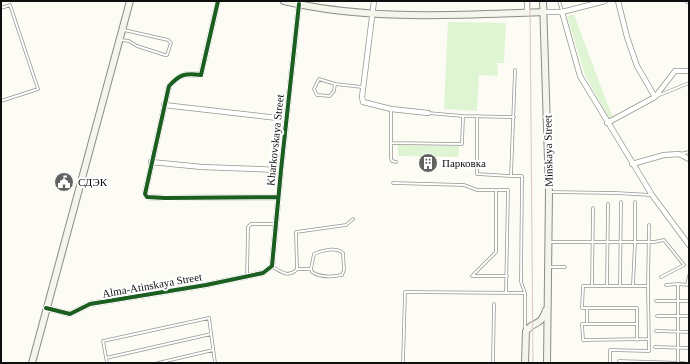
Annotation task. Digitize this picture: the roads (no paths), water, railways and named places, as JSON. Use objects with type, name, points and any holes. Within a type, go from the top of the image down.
[{"type":"main road","points":[[32,363],[130,1]]},
{"type":"main road","points":[[284,1],[374,14],[453,16],[544,12]]},
{"type":"main road","name":"Minskaya Street","points":[[543,1],[549,192],[547,363]]},
{"type":"main road","points":[[525,363],[525,333],[528,328],[542,319],[548,300]]},
{"type":"main road","points":[[536,324],[545,332],[547,346]]},
{"type":"street","points":[[218,1],[201,75],[189,74],[177,77],[169,86],[151,162],[146,196],[165,198],[278,197]]},
{"type":"street","points":[[374,1],[374,14],[363,87],[363,102],[391,109],[428,113]]},
{"type":"street","points":[[527,1],[527,13]]},
{"type":"street","points":[[544,12],[562,12],[605,1]]},
{"type":"street","points":[[618,1],[627,37],[637,66],[655,97]]},
{"type":"street","name":"Kharkovskaya Street","points":[[272,266],[299,3]]},
{"type":"street","points":[[562,12],[580,76],[607,123],[652,195],[689,244]]},
{"type":"street","points":[[607,123],[655,97],[675,71],[689,71]]},
{"type":"street","points":[[164,105],[286,119]]},
{"type":"street","points":[[632,164],[664,155],[679,154],[689,159]]},
{"type":"street","points":[[151,162],[202,167],[281,170]]},
{"type":"street","name":"Alma-Atinskaya Street","points":[[46,308],[70,314],[90,304],[204,285],[263,273],[272,266]]},
{"type":"lane","points":[[559,1],[562,12]]},
{"type":"lane","points":[[1,8],[10,5],[38,89],[1,101]]},
{"type":"lane","points":[[119,39],[129,41],[137,46],[165,55],[168,53],[171,43],[168,40],[122,30]]},
{"type":"lane","points":[[511,176],[515,70]]},
{"type":"lane","points":[[335,84],[334,90],[330,96],[317,95],[314,89],[319,79],[335,84],[363,87]]},
{"type":"lane","points":[[655,97],[689,83]]},
{"type":"lane","points":[[391,109],[391,158],[392,161],[396,162]]},
{"type":"lane","points":[[428,113],[463,116],[514,117]]},
{"type":"lane","points":[[391,142],[462,144],[463,116]]},
{"type":"lane","points":[[477,116],[477,174],[522,176],[521,282],[525,293],[525,333]]},
{"type":"lane","points":[[679,154],[689,152]]},
{"type":"lane","points":[[393,183],[464,185],[477,190],[508,190],[506,292]]},
{"type":"lane","points":[[496,190],[496,252],[472,276],[506,276]]},
{"type":"lane","points":[[549,192],[652,195]]},
{"type":"lane","points":[[620,286],[621,202]]},
{"type":"lane","points":[[633,285],[635,202]]},
{"type":"lane","points":[[607,286],[608,204]]},
{"type":"lane","points":[[592,286],[594,208]]},
{"type":"lane","points":[[297,269],[296,232],[346,225],[353,219]]},
{"type":"lane","points":[[247,276],[248,227],[251,224],[276,224]]},
{"type":"lane","points":[[610,363],[610,350],[649,351],[649,225]]},
{"type":"lane","points":[[548,242],[593,243],[649,242],[664,240],[684,265],[661,277]]},
{"type":"lane","points":[[334,250],[341,251],[343,253],[344,270],[342,275],[332,277],[317,276],[311,269],[314,254],[334,250]]},
{"type":"lane","points":[[272,266],[280,272],[288,274],[295,272],[297,269],[311,269]]},
{"type":"lane","points":[[548,267],[565,267]]},
{"type":"lane","points":[[666,285],[688,285],[689,276]]},
{"type":"lane","points":[[678,284],[678,363]]},
{"type":"lane","points":[[637,340],[637,308],[582,308],[583,286],[648,286]]},
{"type":"lane","points":[[403,363],[405,292],[525,293]]},
{"type":"lane","points":[[656,301],[689,301]]},
{"type":"lane","points":[[493,363],[494,304]]},
{"type":"lane","points":[[587,308],[587,324]]},
{"type":"lane","points":[[657,316],[689,316]]},
{"type":"lane","points":[[107,363],[103,341],[208,318],[214,363]]},
{"type":"lane","points":[[637,324],[582,324],[582,340],[649,339]]},
{"type":"lane","points":[[656,332],[689,332]]},
{"type":"lane","points":[[106,358],[211,334]]},
{"type":"lane","points":[[655,347],[689,348]]},
{"type":"lane","points":[[158,363],[213,350]]},
{"type":"lane","points":[[619,361],[684,363]]},
{"type":"tram line","points":[[530,1],[533,363]]},
{"type":"place","name":"Парковка","points":[[428,163]]},
{"type":"place","name":"СДЭК","points":[[64,182]]}]
